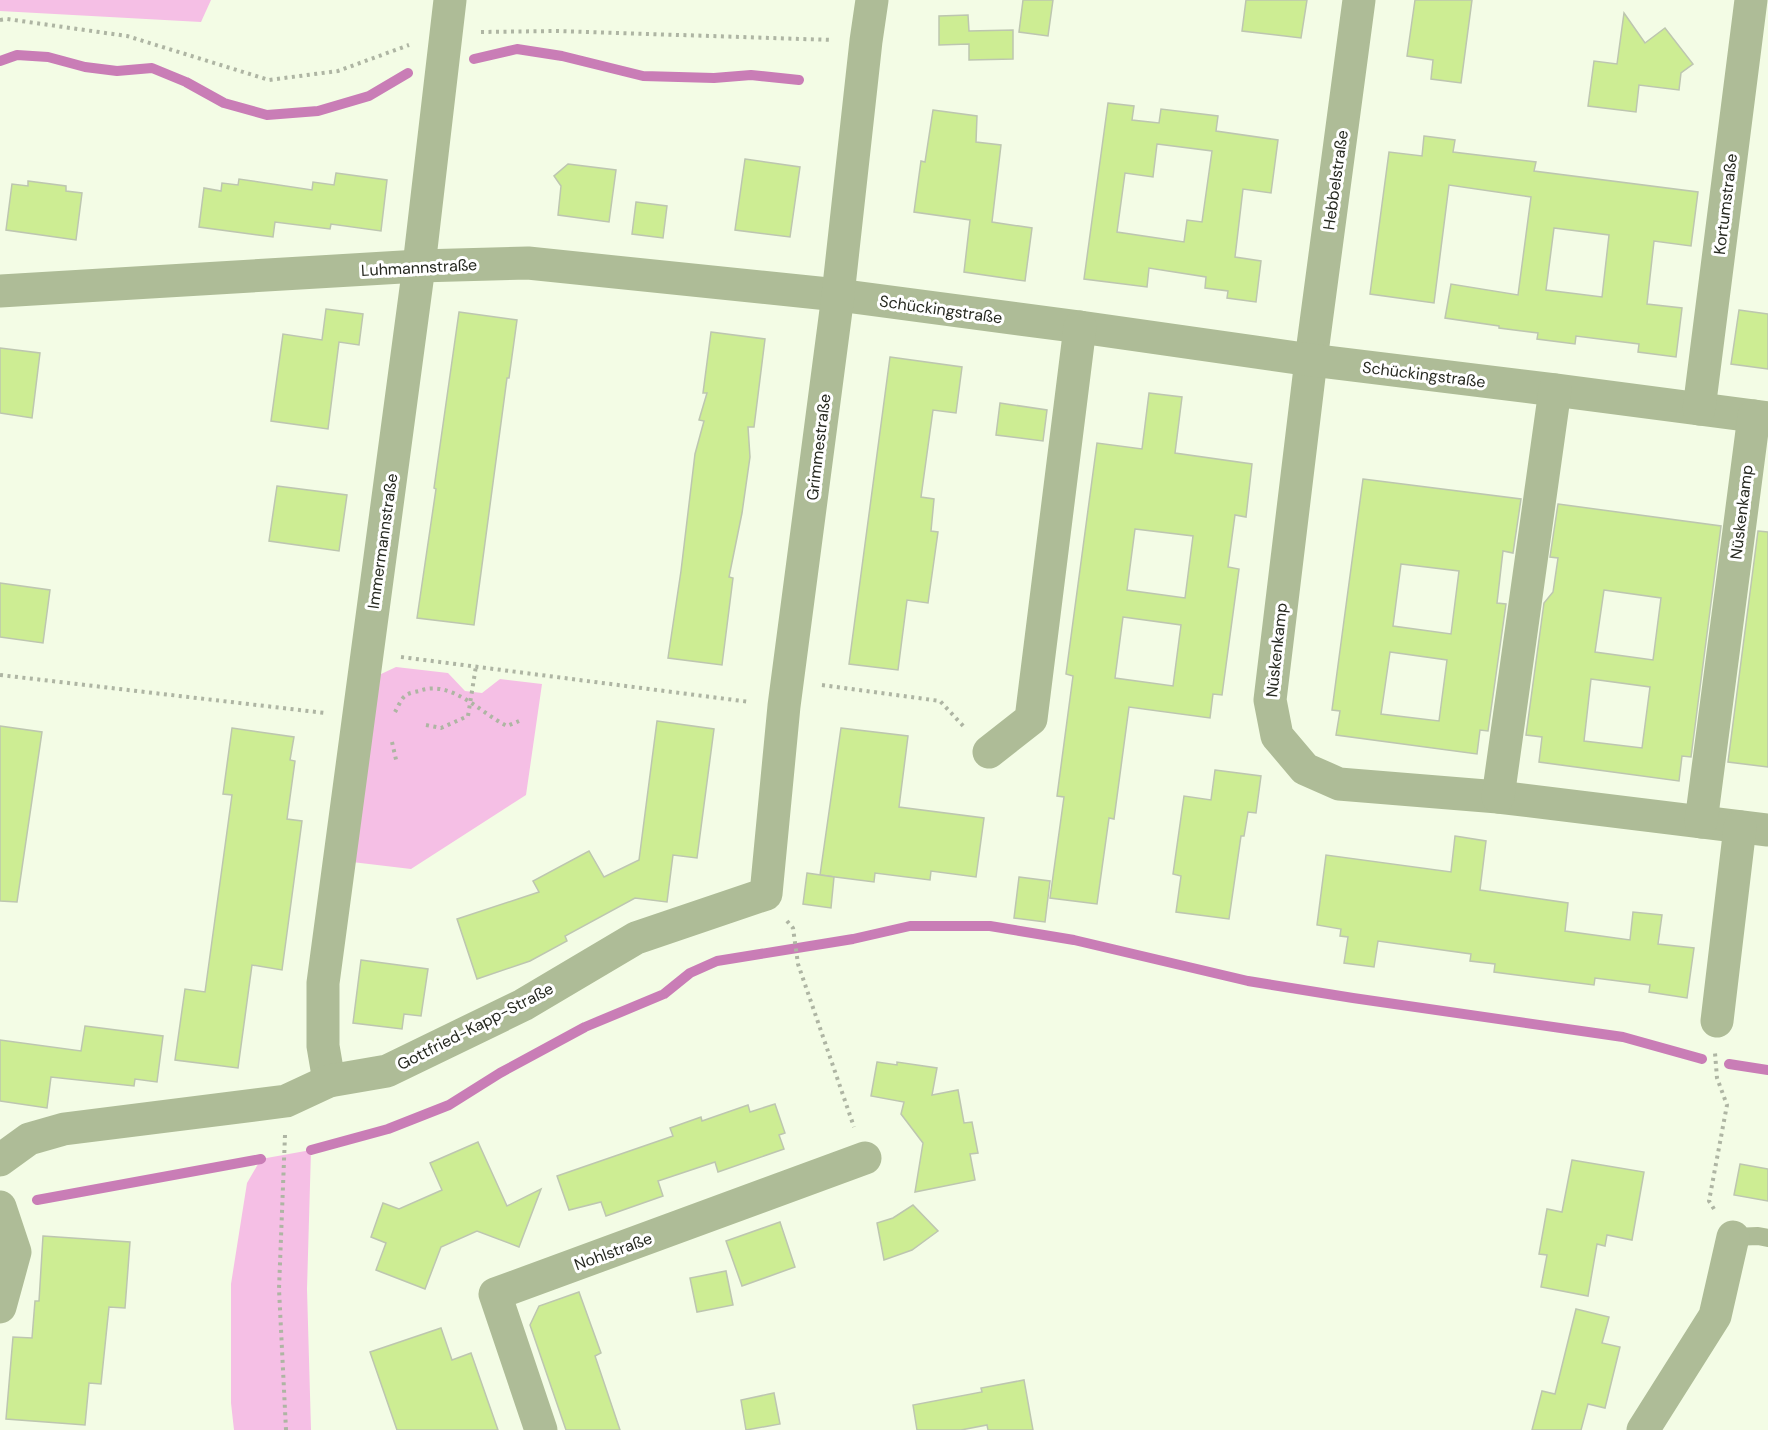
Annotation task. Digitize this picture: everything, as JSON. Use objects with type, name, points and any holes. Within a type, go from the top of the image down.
[{"type":"street","name":"Immermannstraße","points":[[329,1081],[323,1046],[323,983],[419,266],[450,0]]},
{"type":"street","name":"Grimmestraße","points":[[766,894],[786,693],[838,295],[872,0]]},
{"type":"street","name":"Hebbelstraße","points":[[1311,360],[1359,0]]},
{"type":"street","name":"Kortumstraße","points":[[1699,409],[1751,0]]},
{"type":"street","name":"Luhmannstraße","points":[[0,291],[419,266],[528,263],[838,295]]},
{"type":"street","name":"Schückingstraße","points":[[838,295],[1311,360],[1761,417]]},
{"type":"street","points":[[989,752],[1031,719],[1080,327]]},
{"type":"street","name":"Nüskenkamp","points":[[1311,360],[1270,700],[1277,736],[1305,770],[1339,784],[1497,797],[1754,829]]},
{"type":"street","points":[[1497,797],[1555,390]]},
{"type":"street","name":"Nüskenkamp","points":[[1701,822],[1761,417]]},
{"type":"street","points":[[1717,1021],[1754,829]]},
{"type":"street","name":"Gottfried-Kapp-Straße","points":[[0,1160],[29,1139],[64,1130],[286,1101],[329,1081],[387,1071],[523,1005],[636,938],[766,894]]},
{"type":"street","name":"Nohlstraße","points":[[541,1430],[495,1294],[865,1158]]},
{"type":"street","points":[[0,1207],[15,1252],[0,1306]]},
{"type":"street","points":[[1643,1430],[1715,1316],[1733,1237]]},
{"type":"lane","points":[[1733,1237],[1768,1238]]},
{"type":"path","points":[[367,652],[476,666],[786,693],[940,701],[989,752]]},
{"type":"path","points":[[426,725],[441,728],[468,716],[476,666]]},
{"type":"path","points":[[0,675],[359,717]]},
{"type":"path","points":[[393,714],[406,696],[429,687],[444,689],[479,707],[507,726],[519,722]]},
{"type":"path","points":[[389,733],[397,764]]},
{"type":"path","points":[[793,928],[798,964],[865,1158]]},
{"type":"path","points":[[1717,1021],[1715,1046],[1717,1078],[1727,1105],[1709,1201],[1733,1237]]},
{"type":"path","points":[[286,1101],[279,1289],[286,1430]]},
{"type":"shaded area","points":[[0,0],[211,0],[201,22],[0,11]]},
{"type":"shaded area","points":[[396,667],[448,673],[465,691],[482,693],[500,679],[542,684],[526,795],[411,869],[352,862],[379,675]]},
{"type":"shaded area","points":[[311,1150],[307,1289],[311,1430],[234,1430],[231,1403],[231,1284],[247,1183],[261,1159]]},
{"type":"building","points":[[1023,0],[1053,0],[1048,36],[1019,32]]},
{"type":"building","points":[[1246,0],[1307,0],[1301,38],[1242,31]]},
{"type":"building","points":[[1415,0],[1472,0],[1461,83],[1431,79],[1433,60],[1407,56]]},
{"type":"building","points":[[1624,13],[1645,43],[1665,28],[1693,64],[1681,73],[1679,90],[1639,85],[1636,112],[1588,106],[1594,61],[1617,64]]},
{"type":"building","points":[[968,15],[969,31],[1013,30],[1013,59],[969,60],[969,44],[939,45],[939,16]]},
{"type":"building","points":[[1108,103],[1134,106],[1132,120],[1159,123],[1161,109],[1218,116],[1216,131],[1278,140],[1271,193],[1243,189],[1235,257],[1261,261],[1256,302],[1227,298],[1228,291],[1205,288],[1206,277],[1149,268],[1147,287],[1084,279]],"holes":[[[1157,144],[1212,151],[1202,222],[1187,220],[1184,242],[1117,232],[1125,173],[1153,177]]]},
{"type":"building","points":[[933,110],[977,116],[976,142],[1001,145],[992,222],[1032,228],[1025,281],[964,272],[970,220],[914,212],[921,161],[925,162]]},
{"type":"building","points":[[1424,136],[1455,140],[1453,152],[1536,162],[1534,171],[1698,192],[1691,246],[1654,241],[1647,304],[1682,308],[1676,357],[1638,352],[1639,344],[1576,336],[1575,344],[1537,339],[1538,333],[1445,318],[1451,284],[1518,295],[1531,197],[1449,185],[1434,303],[1370,294],[1389,152],[1422,156]],"holes":[[[1554,228],[1609,235],[1602,297],[1546,290]]]},
{"type":"building","points":[[745,159],[800,167],[790,237],[735,230]]},
{"type":"building","points":[[568,164],[616,170],[609,222],[558,215],[561,186],[554,176]]},
{"type":"building","points":[[336,173],[387,180],[381,231],[331,224],[330,229],[275,222],[273,237],[199,227],[204,188],[221,191],[222,183],[238,185],[239,179],[312,190],[313,182],[334,185]]},
{"type":"building","points":[[28,181],[66,186],[66,191],[82,193],[76,240],[6,230],[12,184],[28,186]]},
{"type":"building","points":[[636,202],[667,206],[663,238],[632,234]]},
{"type":"building","points":[[326,309],[363,314],[359,345],[339,342],[328,429],[271,421],[283,334],[322,340]]},
{"type":"building","points":[[1739,310],[1768,314],[1768,369],[1731,364]]},
{"type":"building","points":[[459,312],[517,320],[509,378],[507,378],[474,625],[417,618]]},
{"type":"building","points":[[711,332],[765,339],[754,427],[748,427],[750,457],[729,577],[733,578],[722,665],[668,658],[695,454],[704,421],[699,420],[707,393],[703,393]]},
{"type":"building","points":[[0,348],[40,353],[32,418],[0,413]]},
{"type":"building","points":[[890,357],[962,367],[956,413],[933,410],[921,497],[934,499],[931,531],[938,532],[928,603],[907,600],[898,670],[849,664]]},
{"type":"building","points":[[1149,393],[1182,397],[1175,453],[1252,464],[1246,517],[1235,515],[1228,567],[1239,569],[1222,695],[1213,694],[1210,718],[1129,707],[1114,819],[1109,818],[1097,904],[1050,898],[1064,797],[1057,796],[1073,676],[1066,674],[1097,443],[1142,449]],"holes":[[[1135,529],[1193,536],[1185,598],[1127,590]],[[1123,617],[1181,625],[1173,686],[1115,678]]]},
{"type":"building","points":[[1000,403],[1047,410],[1043,441],[996,435]]},
{"type":"building","points":[[1363,479],[1521,499],[1513,553],[1503,551],[1497,603],[1506,604],[1488,731],[1480,730],[1477,754],[1336,735],[1340,711],[1332,710]],"holes":[[[1401,564],[1459,571],[1451,634],[1393,626]],[[1390,652],[1447,660],[1439,721],[1381,714]]]},
{"type":"building","points":[[277,486],[347,495],[339,551],[269,541]]},
{"type":"building","points":[[1558,504],[1721,526],[1691,757],[1682,756],[1679,781],[1539,762],[1542,737],[1526,735],[1544,603],[1553,592],[1558,558],[1550,557]],"holes":[[[1604,590],[1661,598],[1653,660],[1595,652]],[[1591,679],[1650,687],[1642,748],[1584,741]]]},
{"type":"building","points":[[1758,531],[1768,532],[1768,767],[1728,762]]},
{"type":"building","points":[[0,583],[50,590],[43,643],[0,637]]},
{"type":"building","points":[[657,721],[714,729],[697,858],[673,855],[667,902],[635,898],[565,936],[567,941],[530,961],[477,979],[457,919],[539,892],[533,881],[589,851],[604,877],[639,860]]},
{"type":"building","points":[[0,726],[42,732],[17,902],[0,901]]},
{"type":"building","points":[[232,728],[294,737],[290,760],[295,761],[287,819],[302,821],[282,970],[252,965],[238,1068],[175,1060],[185,989],[205,992],[232,795],[223,794]]},
{"type":"building","points":[[841,728],[908,736],[899,807],[984,818],[976,877],[931,871],[930,880],[875,873],[874,882],[820,875]]},
{"type":"building","points":[[1215,770],[1261,776],[1256,813],[1248,812],[1244,836],[1241,836],[1229,919],[1176,912],[1181,876],[1173,874],[1184,796],[1211,800]]},
{"type":"building","points":[[1455,836],[1486,841],[1480,890],[1568,903],[1565,931],[1630,940],[1633,912],[1662,915],[1658,944],[1694,948],[1687,998],[1649,992],[1650,985],[1595,978],[1594,985],[1494,972],[1495,964],[1470,961],[1471,954],[1378,941],[1374,967],[1344,963],[1348,937],[1340,936],[1341,929],[1317,925],[1326,855],[1451,872]]},
{"type":"building","points":[[807,873],[834,877],[831,908],[803,904]]},
{"type":"building","points":[[1019,877],[1050,881],[1045,922],[1014,918]]},
{"type":"building","points":[[361,960],[428,969],[421,1016],[404,1014],[402,1029],[353,1023]]},
{"type":"building","points":[[85,1026],[163,1036],[157,1082],[135,1079],[134,1086],[51,1077],[47,1108],[0,1101],[0,1040],[81,1051]]},
{"type":"building","points":[[877,1062],[897,1065],[897,1062],[937,1068],[932,1095],[958,1090],[964,1123],[972,1122],[978,1153],[970,1154],[975,1180],[915,1192],[923,1143],[901,1114],[904,1102],[871,1096]]},
{"type":"building","points":[[775,1104],[785,1133],[779,1135],[784,1149],[718,1172],[715,1162],[658,1181],[663,1196],[606,1216],[601,1202],[569,1210],[557,1176],[673,1136],[670,1128],[701,1117],[702,1121],[748,1105],[750,1112]]},
{"type":"building","points":[[478,1142],[507,1206],[541,1189],[519,1247],[477,1231],[441,1247],[425,1289],[376,1270],[386,1243],[371,1237],[383,1203],[399,1209],[442,1190],[430,1163]]},
{"type":"building","points":[[1572,1160],[1644,1172],[1632,1240],[1607,1235],[1605,1246],[1597,1244],[1588,1296],[1541,1287],[1547,1255],[1539,1254],[1547,1209],[1562,1212]]},
{"type":"building","points":[[1740,1164],[1768,1169],[1768,1201],[1734,1195]]},
{"type":"building","points":[[913,1205],[938,1231],[912,1250],[884,1260],[877,1223],[893,1218]]},
{"type":"building","points":[[780,1222],[795,1267],[742,1286],[726,1241]]},
{"type":"building","points":[[43,1236],[130,1242],[125,1308],[109,1307],[101,1384],[89,1383],[85,1425],[6,1419],[13,1337],[32,1338],[35,1301],[39,1301]]},
{"type":"building","points":[[726,1271],[733,1305],[697,1312],[690,1278]]},
{"type":"building","points":[[579,1292],[601,1353],[595,1356],[620,1430],[566,1430],[530,1325],[539,1306]]},
{"type":"building","points":[[1576,1309],[1609,1317],[1602,1343],[1620,1347],[1605,1408],[1588,1404],[1581,1430],[1532,1430],[1542,1391],[1555,1394]]},
{"type":"building","points":[[441,1328],[452,1360],[471,1353],[498,1430],[397,1430],[370,1352]]},
{"type":"building","points":[[1024,1380],[1033,1430],[988,1430],[987,1425],[961,1430],[917,1430],[913,1405],[982,1392],[981,1388]]},
{"type":"building","points":[[774,1393],[780,1424],[746,1430],[741,1400]]},
{"type":"waterway","points":[[474,59],[517,49],[562,56],[643,76],[714,78],[751,75],[799,80]]},
{"type":"waterway","points":[[0,61],[17,55],[48,57],[85,67],[117,71],[152,68],[186,82],[224,103],[267,115],[318,111],[369,96],[408,73]]},
{"type":"waterway","points":[[311,1150],[388,1129],[449,1105],[500,1073],[585,1027],[664,994],[690,973],[717,961],[853,939],[910,926],[990,926],[1074,940],[1248,981],[1623,1037],[1702,1059]]},
{"type":"waterway","points":[[1729,1064],[1768,1070]]},
{"type":"waterway","points":[[37,1200],[261,1159]]}]
